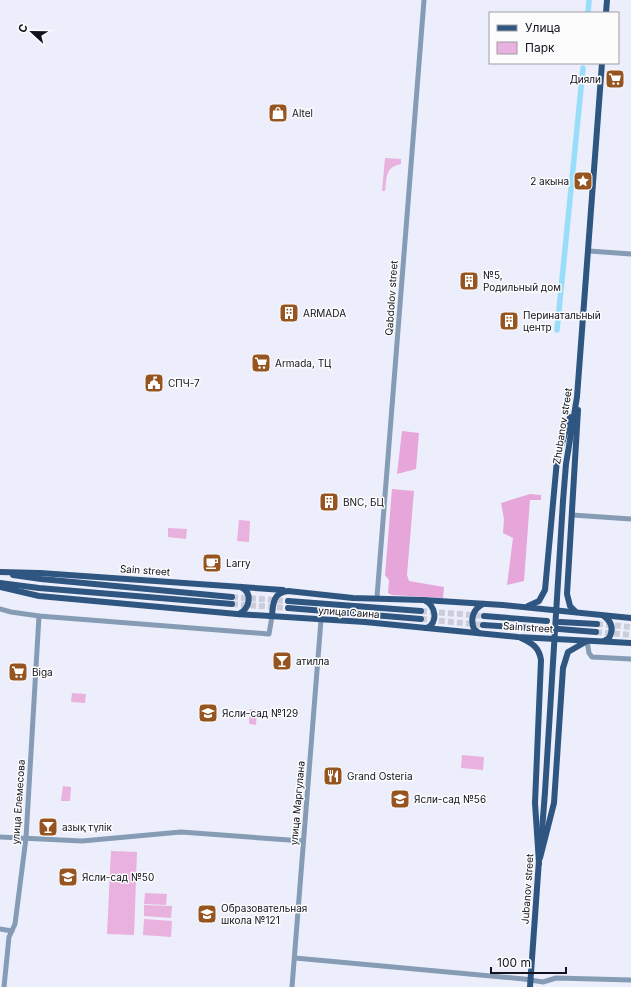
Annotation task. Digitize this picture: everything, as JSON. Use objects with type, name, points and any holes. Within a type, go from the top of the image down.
[{"type":"main road","points":[[606,12],[607,0]]},
{"type":"main road","name":"Zhubanov street","points":[[545,792],[563,501],[566,464],[578,397],[602,64]]},
{"type":"main road","points":[[576,612],[567,600],[578,397]]},
{"type":"main road","points":[[525,607],[539,601],[545,590],[557,460],[560,446],[578,397]]},
{"type":"main road","name":"Sain street","points":[[0,573],[40,573],[241,587],[353,598],[377,597],[525,607],[631,618]]},
{"type":"main road","name":"Sain street","points":[[0,573],[41,580],[232,597]]},
{"type":"main road","points":[[0,583],[39,588],[232,604]]},
{"type":"main road","points":[[0,587],[39,596],[272,616],[276,596],[281,592],[288,591]]},
{"type":"main road","points":[[238,614],[244,611],[248,602],[247,592],[241,587]]},
{"type":"main road","points":[[423,600],[431,604],[434,615],[431,625],[424,629]]},
{"type":"main road","points":[[288,601],[421,610]]},
{"type":"main road","points":[[481,634],[474,629],[472,621],[475,610],[482,604]]},
{"type":"main road","points":[[288,608],[420,619]]},
{"type":"main road","points":[[602,615],[610,622],[612,629],[609,638],[604,641]]},
{"type":"main road","name":"улица Саина","points":[[272,616],[365,622],[424,629]]},
{"type":"main road","name":"Sain street","points":[[484,616],[547,621]]},
{"type":"main road","name":"Sain street","points":[[560,622],[597,624]]},
{"type":"main road","name":"Sain street","points":[[483,625],[546,629]]},
{"type":"main road","name":"Sain street","points":[[424,629],[518,637],[631,643]]},
{"type":"main road","name":"Sain street","points":[[559,630],[596,632]]},
{"type":"main road","points":[[518,637],[538,648],[541,660],[535,803],[539,863]]},
{"type":"main road","points":[[539,863],[554,803],[563,668],[568,652],[587,641]]},
{"type":"main road","name":"Jubanov street","points":[[530,987],[545,792]]},
{"type":"street","name":"Qabdolov street","points":[[377,597],[424,0]]},
{"type":"street","points":[[589,251],[631,254]]},
{"type":"street","points":[[572,515],[631,519]]},
{"type":"street","points":[[0,609],[39,616],[269,634],[272,616]]},
{"type":"street","name":"улица Елемесова","points":[[4,987],[9,937],[16,924],[26,838],[39,616]]},
{"type":"street","name":"улица Маргулана","points":[[292,987],[321,620]]},
{"type":"street","points":[[587,641],[590,656],[592,657],[631,659]]},
{"type":"street","points":[[0,837],[82,841],[182,832],[303,841]]},
{"type":"street","points":[[0,929],[12,931]]},
{"type":"street","points":[[295,958],[544,982],[556,978],[631,980]]},
{"type":"green space","points":[[385,158],[401,159],[401,164],[396,165],[389,170],[385,191],[382,191]]},
{"type":"green space","points":[[239,520],[250,521],[249,542],[237,541]]},
{"type":"green space","points":[[168,528],[187,529],[186,539],[168,537]]},
{"type":"green space","points":[[72,693],[86,694],[85,703],[71,702]]},
{"type":"green space","points":[[250,709],[257,710],[256,725],[249,724]]},
{"type":"green space","points":[[462,755],[484,757],[483,770],[461,768]]},
{"type":"green space","points":[[63,786],[71,787],[70,801],[61,801]]},
{"type":"green space","points":[[111,851],[137,852],[134,935],[107,934]]},
{"type":"green space","points":[[145,893],[167,894],[166,905],[144,904]]},
{"type":"green space","points":[[144,905],[172,906],[171,918],[144,916]]},
{"type":"green space","points":[[144,919],[172,921],[171,937],[143,935]]},
{"type":"shaded area","points":[[402,431],[419,433],[416,469],[397,474]]},
{"type":"shaded area","points":[[392,489],[414,491],[407,575],[409,581],[444,587],[443,598],[392,595],[388,593],[389,580],[385,575]]},
{"type":"shaded area","points":[[530,494],[541,495],[541,500],[530,500],[524,581],[507,585],[513,538],[503,533],[504,519],[501,503]]},
{"type":"waterway","points":[[588,12],[589,0]]},
{"type":"waterway","points":[[557,330],[583,68]]},
{"type":"tunnel","points":[[232,597],[288,601]]},
{"type":"tunnel","points":[[232,604],[288,608]]},
{"type":"tunnel","points":[[421,611],[484,616]]},
{"type":"tunnel","points":[[421,619],[483,625]]},
{"type":"tunnel","points":[[597,624],[631,627]]},
{"type":"tunnel","points":[[596,632],[631,635]]},
{"type":"place","name":"Дияли","points":[[615,79]]},
{"type":"place","name":"Altel","points":[[278,113]]},
{"type":"place","name":"2 акына","points":[[583,181]]},
{"type":"place","name":"№5, Родильный дом","points":[[469,281]]},
{"type":"place","name":"ARMADA","points":[[289,313]]},
{"type":"place","name":"Перинатальный центр","points":[[509,321]]},
{"type":"place","name":"Armada, ТЦ","points":[[261,363]]},
{"type":"place","name":"СПЧ-7","points":[[154,383]]},
{"type":"place","name":"BNC, БЦ","points":[[329,502]]},
{"type":"place","name":"Larry","points":[[212,563]]},
{"type":"place","name":"атилла","points":[[282,661]]},
{"type":"place","name":"Biga","points":[[18,672]]},
{"type":"place","name":"Ясли-сад №129","points":[[208,713]]},
{"type":"place","name":"Grand Osteria","points":[[333,776]]},
{"type":"place","name":"Ясли-сад №56","points":[[400,799]]},
{"type":"place","name":"азық түлік","points":[[48,827]]},
{"type":"place","name":"Ясли-сад №50","points":[[68,877]]},
{"type":"place","name":"Образовательная школа №121","points":[[207,914]]}]
